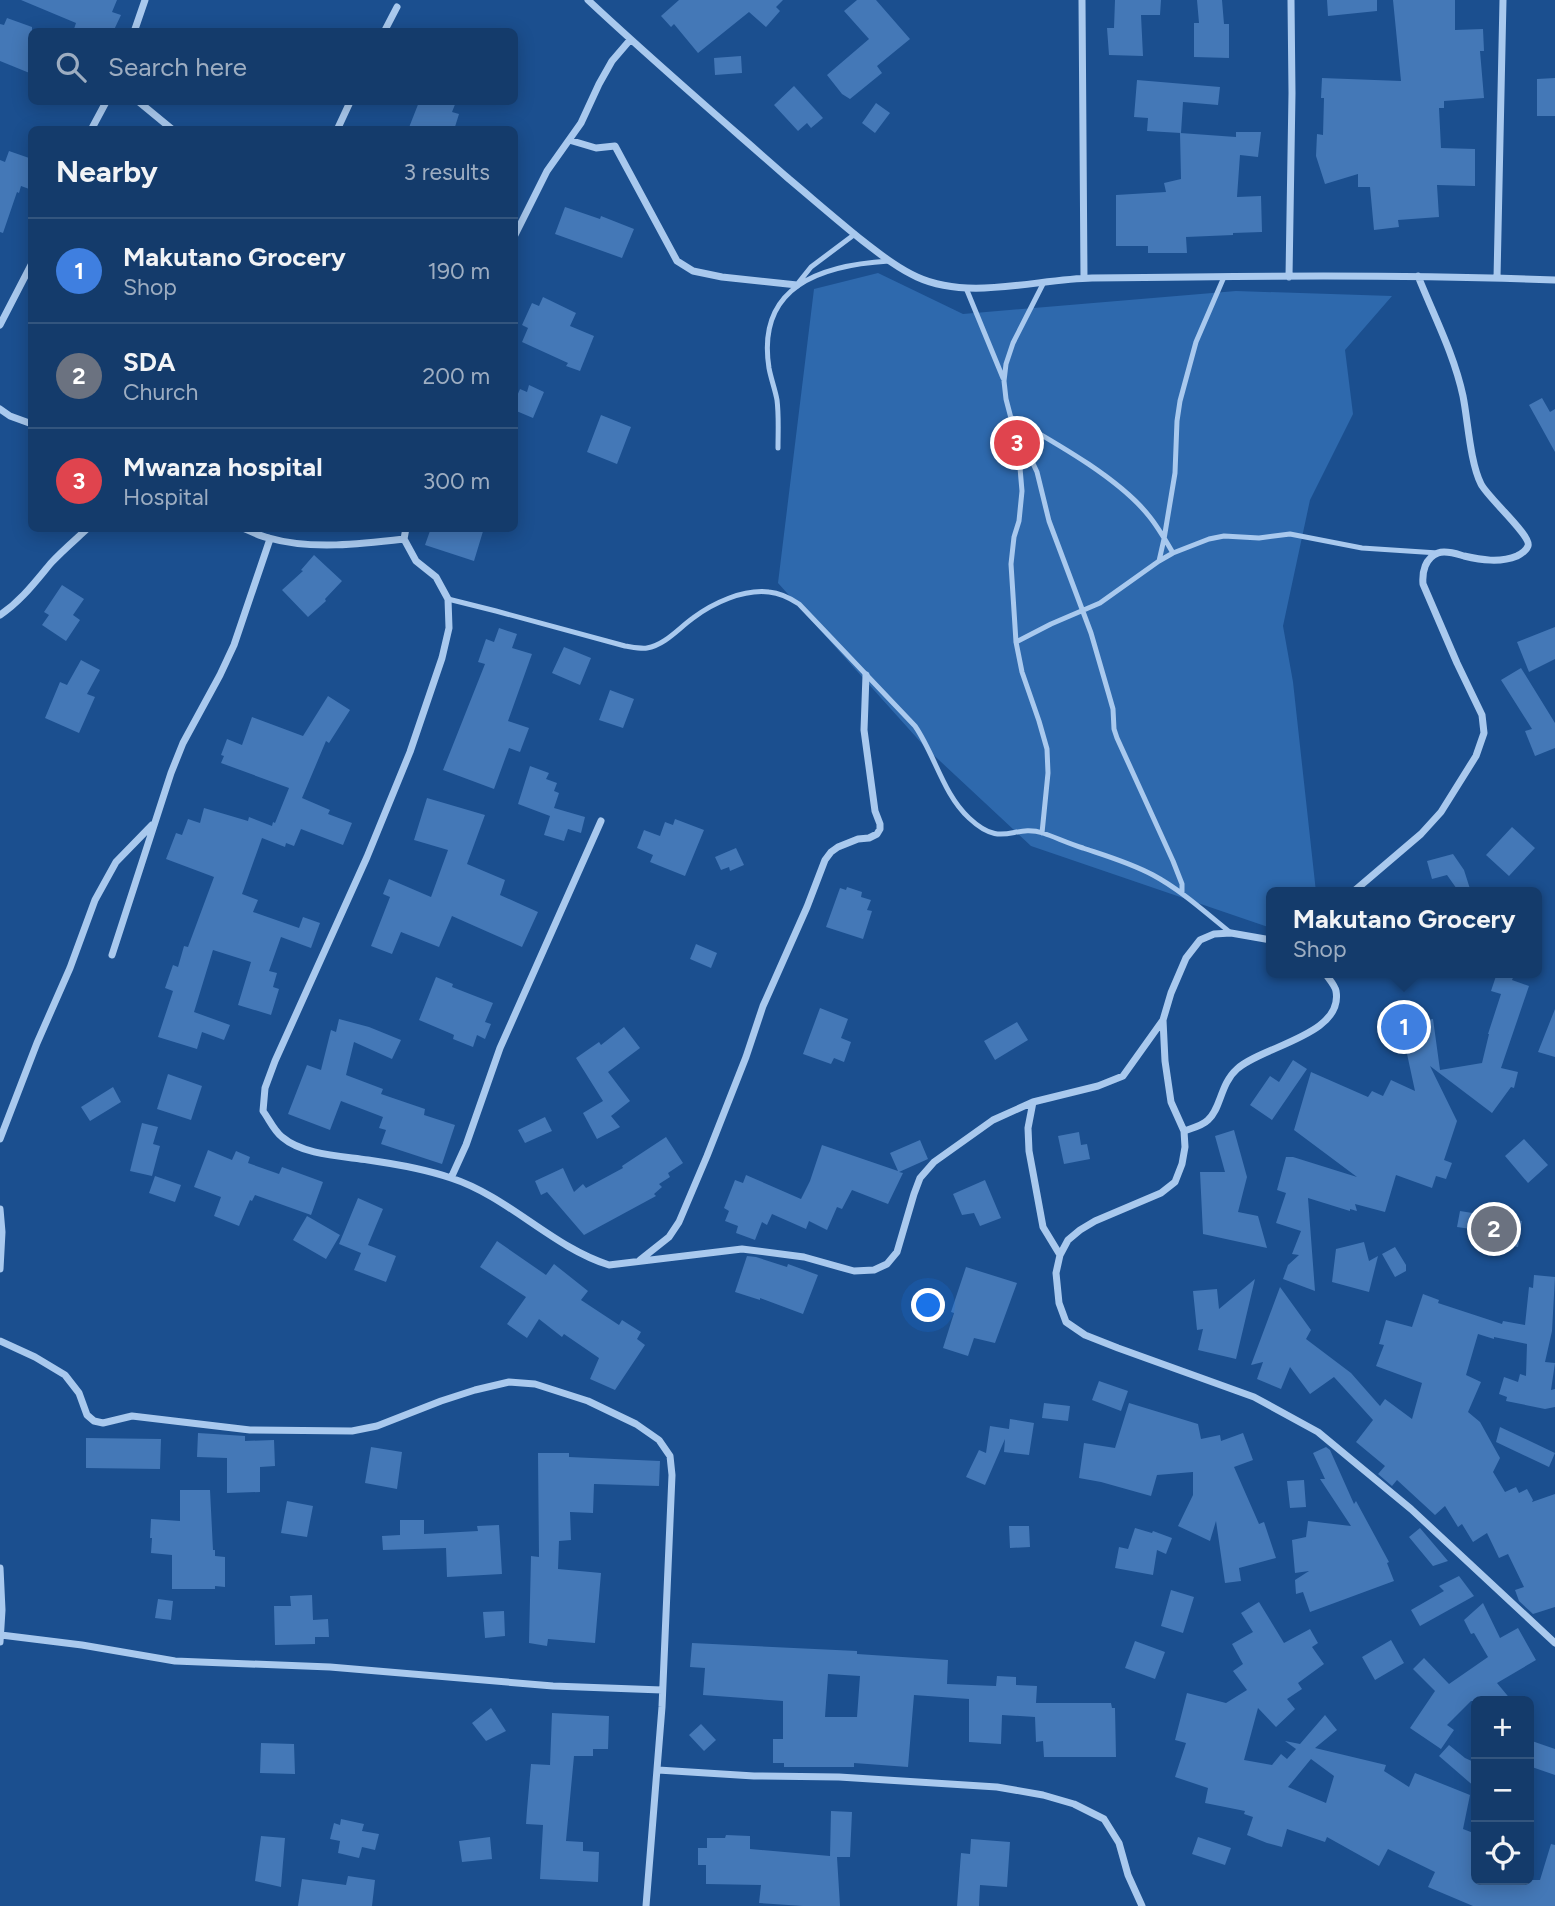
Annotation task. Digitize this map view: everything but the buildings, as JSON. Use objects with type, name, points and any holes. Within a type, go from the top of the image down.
[{"type":"street","points":[[135,28],[145,0]]},
{"type":"street","points":[[588,0],[630,40],[855,234],[889,261],[916,277],[941,286],[966,288],[1084,278],[1418,276],[1555,280]]},
{"type":"street","points":[[1082,0],[1084,278]]},
{"type":"street","points":[[1289,277],[1291,0]]},
{"type":"street","points":[[1497,278],[1503,0]]},
{"type":"street","points":[[386,28],[397,7]]},
{"type":"street","points":[[518,229],[547,171],[581,123],[612,61],[630,40]]},
{"type":"street","points":[[93,126],[104,105]]},
{"type":"street","points":[[143,105],[168,126]]},
{"type":"street","points":[[339,126],[349,105]]},
{"type":"street","points":[[569,140],[596,148],[615,146],[677,261],[694,271],[713,275],[797,285]]},
{"type":"street","points":[[0,325],[28,271]]},
{"type":"street","points":[[1359,887],[1421,834],[1441,812],[1476,756],[1484,733],[1482,715],[1423,584],[1422,572],[1438,553],[1497,561],[1524,553],[1529,545],[1523,531],[1481,484],[1457,373],[1418,276]]},
{"type":"street","points":[[0,409],[28,423]]},
{"type":"street","points":[[0,615],[16,603],[52,562],[84,532]]},
{"type":"street","points":[[253,532],[270,539],[316,545],[404,539]]},
{"type":"street","points":[[405,532],[404,539],[416,561],[436,577],[448,599],[449,628],[442,658],[410,752],[367,857],[275,1060],[265,1088],[263,1111],[281,1137],[312,1153],[401,1165],[451,1178],[478,1189],[592,1260],[609,1265],[742,1249],[804,1257],[854,1271],[874,1270],[887,1264],[897,1252],[920,1178],[934,1161],[993,1120],[1033,1102],[1098,1086],[1123,1076],[1163,1020],[1186,958],[1200,940],[1214,934],[1231,933],[1266,939]]},
{"type":"street","points":[[112,955],[170,773],[234,645],[270,539]]},
{"type":"street","points":[[638,1262],[656,1250],[679,1222],[746,1057],[762,1006],[807,908],[825,860],[838,847],[858,839],[869,838],[880,829],[874,811],[864,730],[866,675]]},
{"type":"street","points":[[451,1178],[463,1153],[500,1048],[601,821]]},
{"type":"street","points":[[0,1139],[37,1043],[70,968],[86,920],[105,879],[116,862],[155,822]]},
{"type":"street","points":[[1184,1131],[1210,1118],[1224,1086],[1238,1068],[1311,1032],[1330,1018],[1335,1006],[1336,989],[1328,978]]},
{"type":"street","points":[[1163,1020],[1171,1102],[1184,1131],[1182,1164],[1175,1182],[1161,1194],[1095,1221],[1068,1240],[1060,1255],[1056,1273],[1059,1303],[1066,1322],[1085,1335],[1107,1344],[1254,1397],[1318,1432],[1412,1509],[1555,1643]]},
{"type":"street","points":[[1033,1102],[1028,1128],[1029,1151],[1043,1227],[1060,1255]]},
{"type":"street","points":[[0,1209],[0,1269]]},
{"type":"street","points":[[0,1341],[65,1375],[79,1393],[87,1415],[94,1421],[103,1423],[132,1416],[250,1430],[352,1432],[377,1426],[440,1401],[509,1382],[535,1384],[588,1401],[636,1424],[659,1440],[670,1456],[671,1475],[658,1770],[646,1906]]},
{"type":"street","points":[[0,1568],[1,1638],[82,1645],[175,1661],[330,1667],[553,1686],[662,1690]]},
{"type":"street","points":[[658,1770],[997,1787],[1074,1804],[1104,1819],[1119,1843],[1128,1875],[1142,1906]]},
{"type":"lane","points":[[778,448],[779,421],[769,368],[768,343],[772,318],[781,302],[811,267],[855,234]]},
{"type":"lane","points":[[797,285],[842,266],[889,261]]},
{"type":"lane","points":[[1159,561],[1175,473],[1180,401],[1196,342],[1224,277]]},
{"type":"lane","points":[[1042,833],[1048,773],[1047,749],[1022,672],[1016,642],[1011,564],[1021,506],[1018,444],[1004,381],[1013,343],[1044,282]]},
{"type":"lane","points":[[966,288],[1004,381]]},
{"type":"lane","points":[[1012,418],[1100,473],[1125,492],[1149,515],[1173,553]]},
{"type":"lane","points":[[1018,444],[1029,455],[1037,471],[1049,520],[1091,633],[1113,709],[1117,738],[1173,861],[1182,884],[1182,894]]},
{"type":"lane","points":[[1016,642],[1100,603],[1159,561],[1209,539],[1290,534],[1362,548],[1438,553]]},
{"type":"lane","points":[[448,599],[625,646],[647,648],[662,641],[715,604],[750,593],[784,595],[799,604],[915,726],[926,742],[944,782],[969,819],[985,831],[999,835],[1030,830],[1134,865],[1182,894],[1231,933]]},
{"type":"shaded area","points":[[878,273],[963,314],[1236,291],[1392,296],[1345,350],[1353,414],[1310,500],[1283,626],[1293,682],[1315,887],[1266,887],[1266,926],[1031,846],[925,747],[778,583],[814,289]]},
{"type":"place","name":"Mwanza hospital","points":[[1017,443]]},
{"type":"place","name":"Makutano Grocery","points":[[1404,1027]]},
{"type":"place","name":"SDA","points":[[1494,1229]]}]
